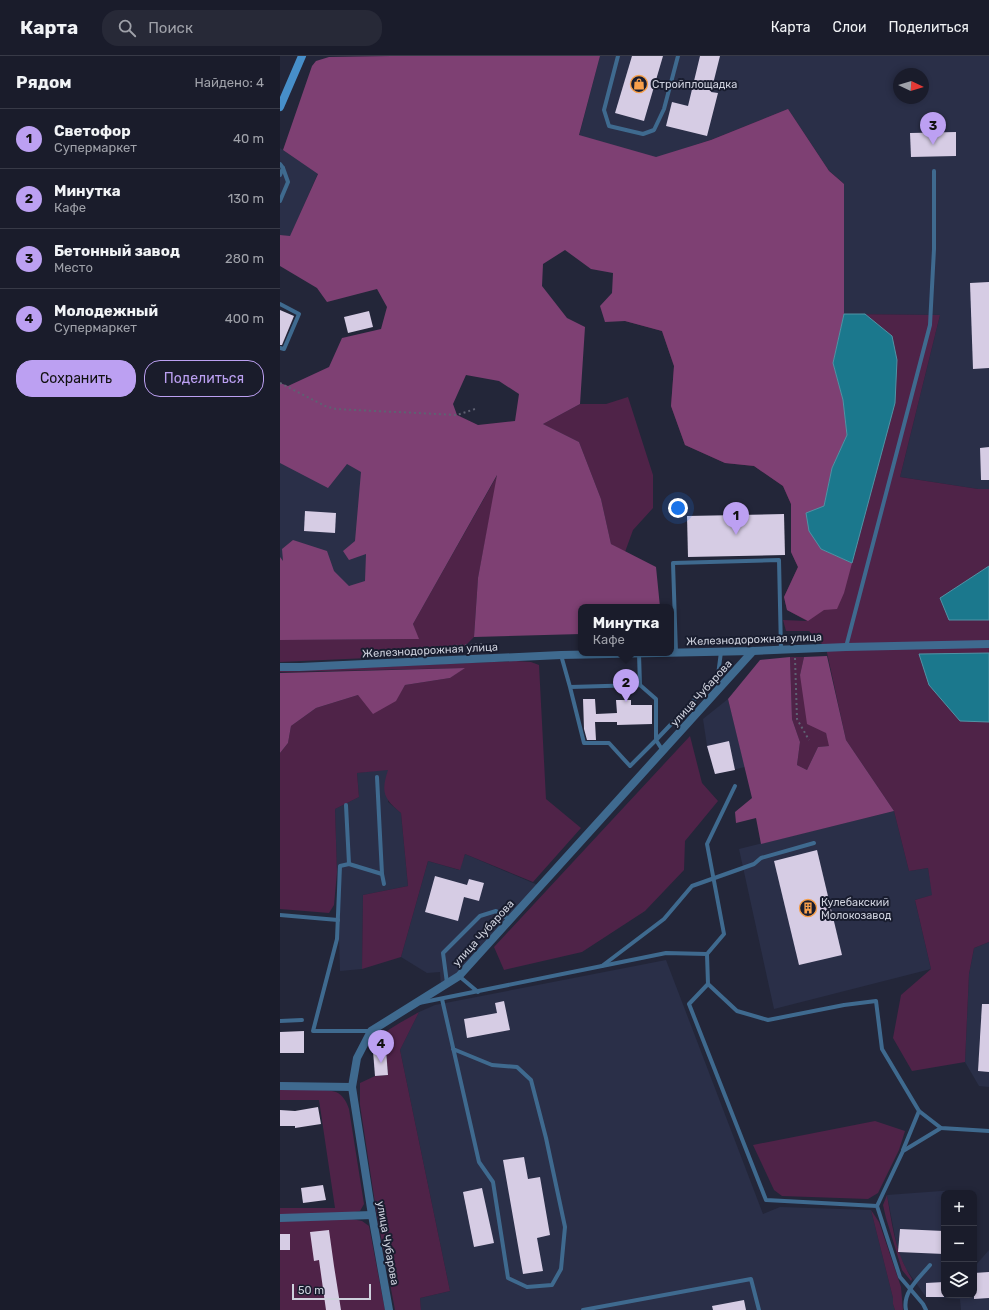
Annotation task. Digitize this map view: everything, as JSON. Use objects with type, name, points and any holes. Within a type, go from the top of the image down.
[{"type":"main road","points":[[280,107],[302,56]]},
{"type":"street","name":"Железнодорожная улица","points":[[676,653],[989,644]]},
{"type":"street","name":"улица Чубарова","points":[[389,1310],[372,1215],[352,1087],[356,1058],[371,1031],[459,976],[753,651]]},
{"type":"street","name":"Железнодорожная улица","points":[[280,667],[578,655]]},
{"type":"street","points":[[280,1086],[352,1087]]},
{"type":"street","points":[[280,1218],[372,1215]]},
{"type":"lane","points":[[618,56],[604,110],[607,121],[609,126],[643,134],[654,130],[664,109],[678,56]]},
{"type":"lane","points":[[280,164],[288,182],[280,200]]},
{"type":"lane","points":[[280,175],[283,168]]},
{"type":"lane","points":[[846,647],[930,324],[934,249],[934,171]]},
{"type":"lane","points":[[280,304],[299,314],[284,349],[280,348]]},
{"type":"lane","points":[[676,653],[673,563],[779,560],[781,650]]},
{"type":"lane","points":[[562,655],[584,743],[609,743],[630,766],[718,675],[721,652]]},
{"type":"lane","points":[[639,656],[640,685]]},
{"type":"lane","points":[[570,687],[640,685],[656,699],[656,740],[663,751]]},
{"type":"lane","points":[[376,777],[382,874],[384,884]]},
{"type":"lane","points":[[735,786],[707,844],[724,934],[707,954],[708,984],[737,1011],[768,1020],[844,1005],[876,1001],[882,1049],[919,1111],[941,1128],[989,1131]]},
{"type":"lane","points":[[346,805],[349,864]]},
{"type":"lane","points":[[602,966],[664,919],[692,886],[754,864],[761,858],[814,843]]},
{"type":"lane","points":[[371,1031],[313,1031],[337,939],[340,866],[349,864],[382,874]]},
{"type":"lane","points":[[447,983],[442,953],[480,916],[496,911],[510,920]]},
{"type":"lane","points":[[280,915],[338,920]]},
{"type":"lane","points":[[411,1005],[666,953],[707,954]]},
{"type":"lane","points":[[459,976],[478,992]]},
{"type":"lane","points":[[708,984],[689,1004],[766,1200],[877,1206]]},
{"type":"lane","points":[[442,999],[453,1049],[479,1162],[493,1182],[508,1278],[527,1287],[552,1285],[561,1269],[565,1227],[546,1138],[531,1080],[517,1067],[492,1065],[453,1049]]},
{"type":"lane","points":[[280,1021],[302,1020]]},
{"type":"lane","points":[[919,1111],[903,1151],[877,1206],[900,1277],[923,1304],[926,1310]]},
{"type":"lane","points":[[903,1151],[941,1128]]},
{"type":"lane","points":[[906,1310],[905,1307],[910,1289],[930,1265]]},
{"type":"lane","points":[[583,1310],[751,1279],[759,1310]]},
{"type":"path","points":[[280,383],[325,406],[336,408],[457,415],[475,409]]},
{"type":"path","points":[[455,646],[482,644]]},
{"type":"path","points":[[795,649],[797,719],[809,740]]},
{"type":"shaded area","points":[[600,56],[989,56],[989,489],[978,489],[900,477],[940,315],[844,314],[844,184],[829,171],[788,110],[711,140],[656,158],[579,136]]},
{"type":"shaded area","points":[[600,56],[579,135],[656,157],[711,140],[788,109],[829,171],[844,184],[844,314],[833,363],[843,400],[847,435],[832,468],[824,506],[821,549],[852,563],[844,593],[837,609],[824,610],[808,621],[787,610],[784,597],[798,567],[791,552],[791,504],[783,486],[754,466],[725,463],[685,445],[671,406],[674,366],[662,331],[625,321],[605,322],[600,306],[612,293],[613,273],[591,269],[565,250],[543,264],[542,286],[567,318],[585,327],[580,404],[543,424],[579,442],[601,499],[611,544],[656,567],[660,604],[578,604],[578,634],[474,637],[478,578],[497,475],[413,624],[419,639],[280,640],[280,557],[283,561],[282,549],[293,540],[327,551],[334,571],[349,586],[365,581],[366,554],[349,560],[343,551],[355,541],[361,472],[347,464],[328,488],[280,463],[280,383],[288,386],[329,367],[342,338],[381,329],[387,307],[377,289],[327,302],[317,288],[280,266],[280,235],[290,236],[318,174],[283,150],[312,66],[316,61],[329,57]],"holes":[[[466,375],[499,381],[519,394],[515,421],[478,425],[457,415],[453,404]]]},
{"type":"shaded area","points":[[788,109],[829,171],[844,184],[844,314],[940,315],[900,477],[978,489],[989,489],[989,942],[974,948],[969,974],[965,1062],[912,1071],[893,1038],[901,995],[931,969],[915,900],[932,895],[928,868],[909,871],[894,811],[846,740],[826,648],[809,631],[786,631],[783,620],[807,621],[787,610],[784,597],[798,567],[791,552],[791,504],[783,486],[754,466],[725,463],[685,445],[671,406],[674,366],[662,331],[625,321],[656,158],[711,140]]},
{"type":"shaded area","points":[[280,148],[318,173],[290,237],[280,235]]},
{"type":"shaded area","points":[[844,314],[865,314],[892,336],[897,360],[895,403],[852,563],[821,549],[809,531],[806,513],[824,506],[832,468],[847,435],[843,400],[833,363]]},
{"type":"shaded area","points":[[628,397],[653,475],[653,508],[633,530],[625,552],[611,544],[601,499],[579,442],[543,424],[580,404],[606,404]]},
{"type":"shaded area","points":[[280,398],[447,444],[386,627],[280,627]]},
{"type":"shaded area","points":[[498,474],[478,578],[474,637],[457,654],[280,662],[280,640],[418,639],[413,624]]},
{"type":"shaded area","points":[[989,566],[989,620],[949,620],[940,598]]},
{"type":"shaded area","points":[[989,653],[989,722],[960,721],[929,685],[919,654]]},
{"type":"shaded area","points":[[827,656],[846,740],[894,811],[761,844],[756,818],[736,823],[735,812],[752,798],[728,699],[760,660],[790,657],[792,719],[800,742],[797,765],[807,770],[818,747],[829,746],[826,733],[807,724],[800,675],[804,657]]},
{"type":"shaded area","points":[[790,657],[804,657],[800,675],[826,733],[830,746],[818,747],[807,770],[797,765],[800,742],[792,719]]},
{"type":"shaded area","points":[[516,661],[531,662],[539,665],[546,799],[581,828],[533,882],[465,854],[460,870],[428,861],[401,957],[362,969],[363,895],[408,886],[401,813],[387,799],[384,789],[388,770],[357,773],[359,797],[335,809],[337,872],[334,905],[329,913],[280,909],[280,753],[288,743],[291,726],[316,708],[358,695],[395,701],[405,685],[450,678],[464,668],[280,671]]},
{"type":"shaded area","points":[[465,668],[450,678],[405,685],[396,701],[373,714],[358,695],[316,708],[291,726],[288,743],[280,753],[280,673]]},
{"type":"shaded area","points":[[728,699],[745,767],[715,774],[707,746],[703,719]]},
{"type":"shaded area","points":[[690,736],[702,783],[718,801],[685,841],[684,870],[645,911],[582,952],[504,970],[494,947]]},
{"type":"shaded area","points":[[388,769],[388,802],[401,813],[408,886],[363,895],[362,969],[340,971],[335,809],[359,797],[357,773]]},
{"type":"shaded area","points":[[894,811],[909,871],[928,868],[933,895],[915,900],[931,969],[774,1009],[739,849]]},
{"type":"shaded area","points":[[465,854],[540,886],[459,976],[441,987],[440,972],[427,973],[401,957],[428,861],[459,870]]},
{"type":"shaded area","points":[[989,942],[989,1087],[979,1086],[965,1062],[969,974],[974,948]]},
{"type":"shaded area","points":[[666,960],[763,1214],[780,1207],[871,1210],[895,1310],[421,1310],[420,1298],[450,1291],[400,1050],[419,1012],[435,1005]]},
{"type":"shaded area","points":[[419,1012],[400,1050],[450,1291],[420,1298],[421,1310],[395,1310],[377,1216],[360,1105],[360,1083],[375,1076],[388,1075],[386,1050],[373,1051],[370,1047],[380,1036]]},
{"type":"shaded area","points":[[280,1090],[334,1091],[345,1100],[349,1109],[364,1204],[360,1211],[350,1213],[280,1215],[280,1208],[335,1208],[319,1100],[280,1100]]},
{"type":"shaded area","points":[[875,1121],[905,1131],[899,1150],[878,1193],[868,1199],[782,1196],[774,1190],[753,1145]]},
{"type":"shaded area","points":[[941,1191],[941,1298],[926,1297],[906,1269],[898,1252],[887,1195]]},
{"type":"shaded area","points":[[887,1195],[898,1249],[906,1269],[912,1279],[911,1281],[902,1270],[886,1218],[883,1205]]},
{"type":"shaded area","points":[[871,1210],[879,1222],[901,1287],[903,1310],[895,1310],[893,1304],[893,1298]]},
{"type":"shaded area","points":[[352,1219],[362,1221],[369,1226],[385,1310],[280,1310],[280,1221]]},
{"type":"shaded area","points":[[989,1250],[989,1310],[961,1310],[960,1299],[943,1298],[977,1298],[977,1264]]},
{"type":"building","name":"Стройплощадка","points":[[632,56],[663,56],[644,121],[615,113]]},
{"type":"building","points":[[700,56],[720,56],[711,92],[718,93],[707,136],[666,126],[672,102],[688,106]]},
{"type":"building","points":[[956,132],[956,156],[911,157],[910,133]]},
{"type":"building","points":[[989,282],[989,368],[973,369],[970,283]]},
{"type":"building","points":[[280,310],[294,316],[282,345],[280,345]]},
{"type":"building","points":[[369,311],[373,327],[348,333],[344,317]]},
{"type":"building","points":[[989,447],[989,480],[981,480],[980,448]]},
{"type":"building","points":[[305,511],[336,513],[335,533],[304,531]]},
{"type":"building","points":[[784,514],[785,555],[688,557],[687,516]]},
{"type":"building","points":[[583,699],[595,699],[596,714],[617,713],[616,700],[631,700],[631,705],[652,705],[652,724],[617,725],[617,722],[595,722],[596,740],[587,740],[584,729]]},
{"type":"building","points":[[729,741],[735,770],[715,774],[707,746]]},
{"type":"building","name":"Кулебакский Молокозавод","points":[[817,850],[842,955],[799,965],[774,861]]},
{"type":"building","points":[[435,876],[467,885],[469,879],[484,883],[479,901],[464,897],[458,921],[425,912]]},
{"type":"building","points":[[504,1001],[510,1030],[467,1038],[464,1019],[497,1013],[495,1003]]},
{"type":"building","points":[[982,1004],[989,1004],[989,1072],[978,1071]]},
{"type":"building","points":[[304,1031],[304,1053],[280,1053],[280,1032]]},
{"type":"building","points":[[386,1050],[388,1075],[375,1076],[373,1051]]},
{"type":"building","points":[[318,1107],[321,1124],[295,1128],[295,1126],[280,1126],[280,1110],[295,1111]]},
{"type":"building","points":[[524,1157],[528,1179],[540,1177],[550,1235],[537,1238],[543,1271],[523,1274],[503,1160]]},
{"type":"building","points":[[323,1185],[326,1200],[303,1203],[301,1188]]},
{"type":"building","points":[[482,1188],[494,1243],[474,1247],[463,1192]]},
{"type":"building","points":[[900,1229],[941,1231],[941,1254],[898,1252]]},
{"type":"building","points":[[329,1230],[341,1310],[326,1310],[319,1260],[314,1261],[310,1232]]},
{"type":"building","points":[[280,1234],[290,1234],[290,1250],[280,1250]]},
{"type":"building","points":[[989,1272],[989,1298],[974,1299],[977,1298],[977,1273]]},
{"type":"building","points":[[941,1282],[941,1297],[926,1297],[926,1283]]},
{"type":"building","points":[[744,1300],[746,1310],[713,1310],[712,1306]]},
{"type":"place","name":"Стройплощадка","points":[[639,84]]},
{"type":"place","name":"Бетонный завод","points":[[933,145]]},
{"type":"place","name":"Светофор","points":[[736,535]]},
{"type":"place","name":"Минутка","points":[[626,702]]},
{"type":"place","name":"Кулебакский Молокозавод","points":[[808,908]]},
{"type":"place","name":"Молодежный","points":[[381,1063]]}]
